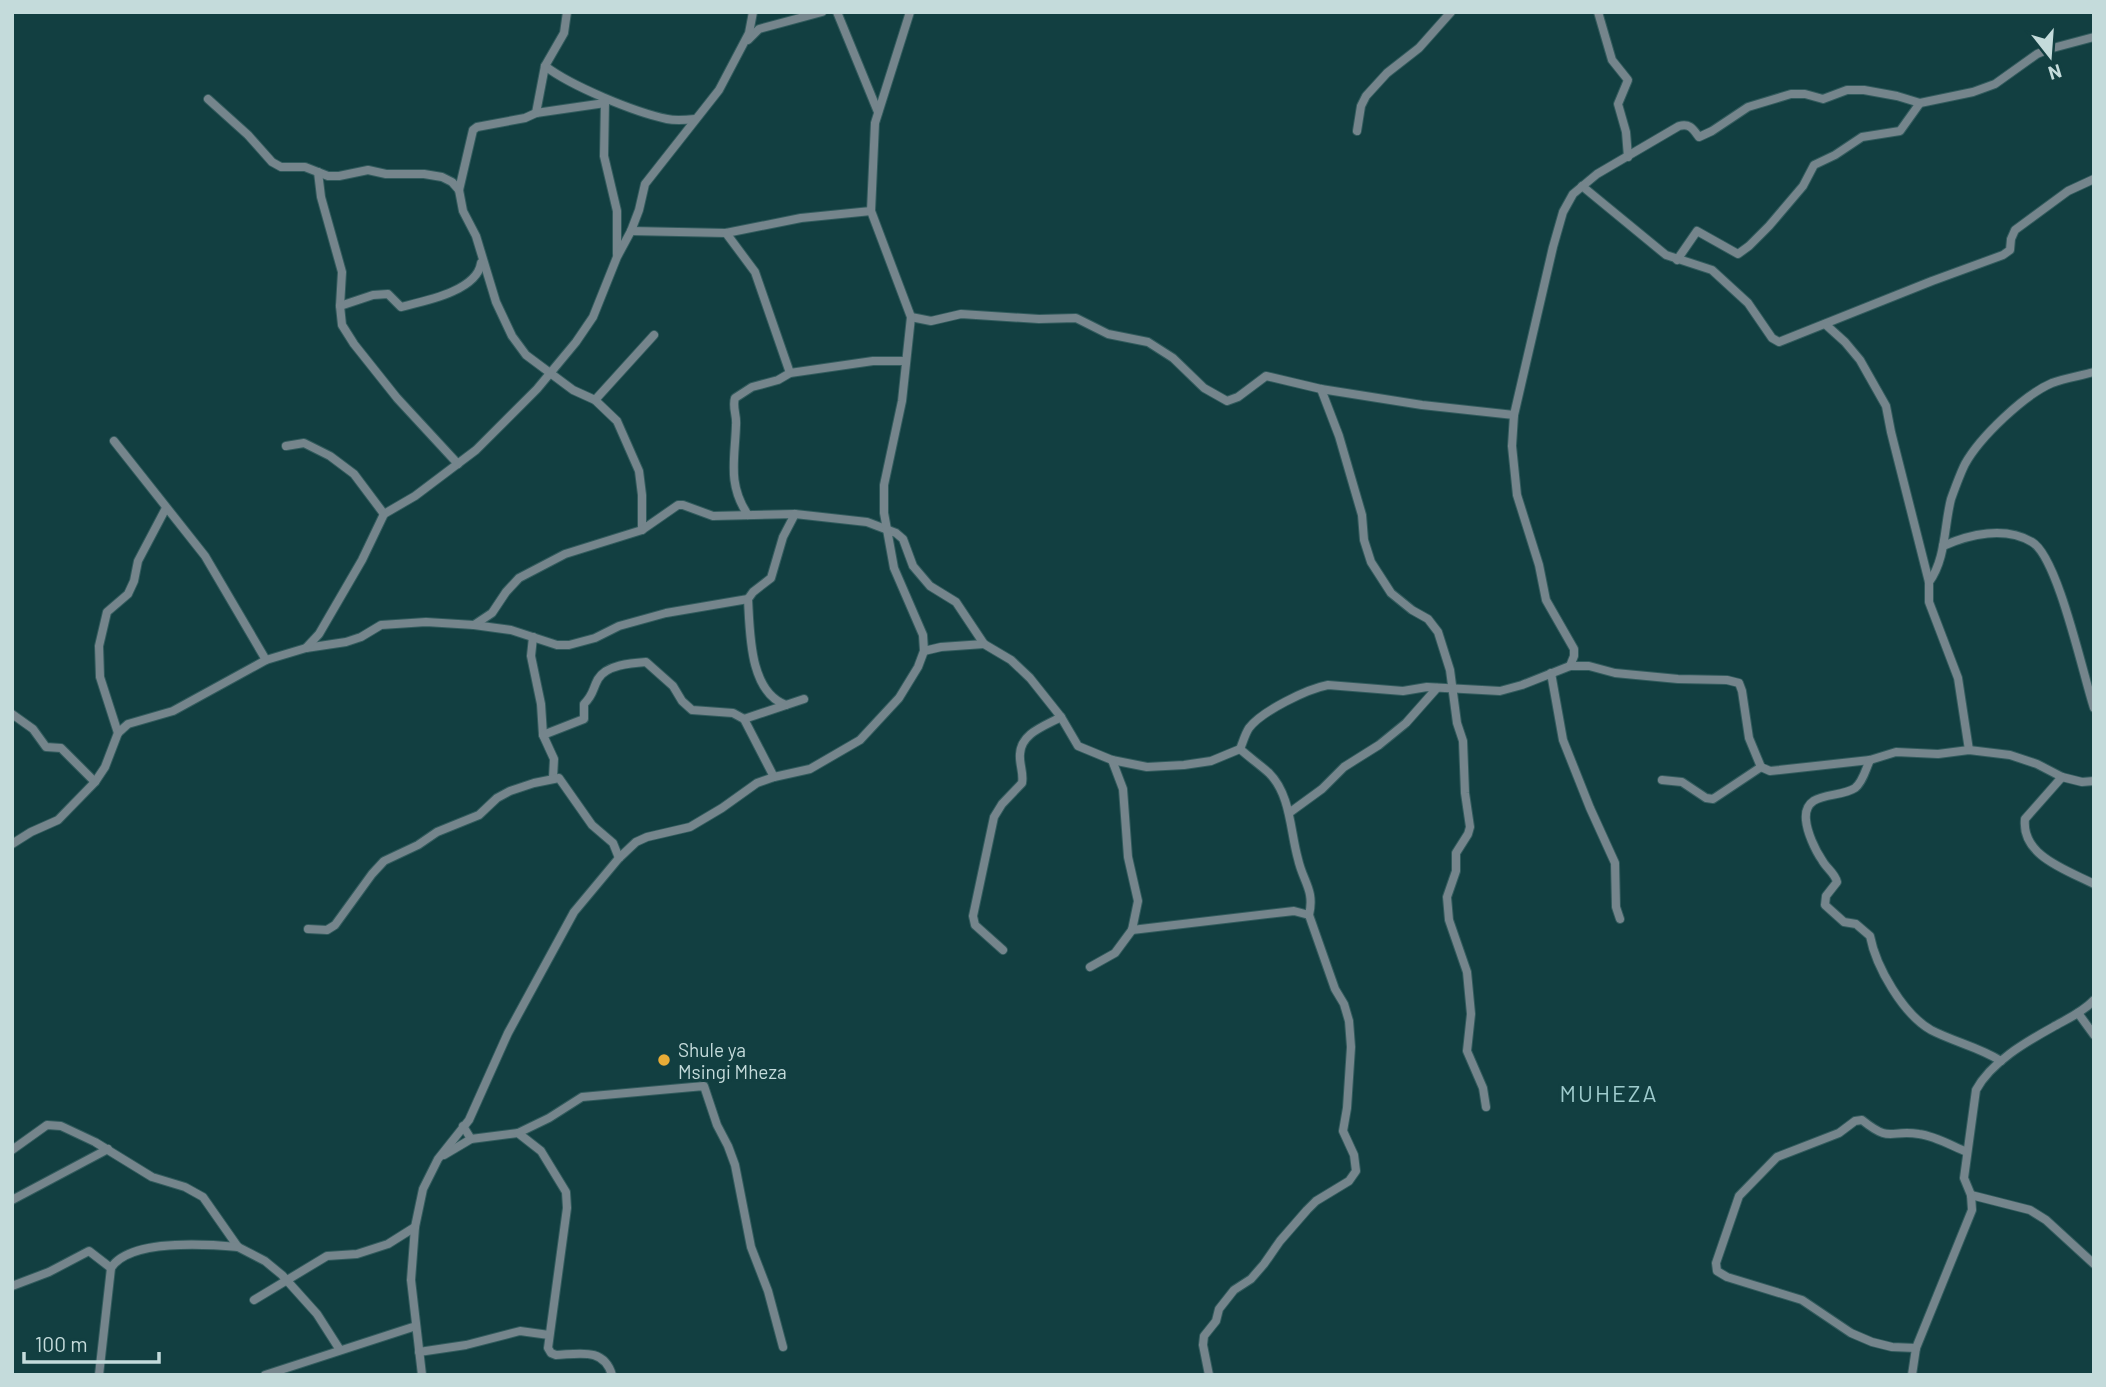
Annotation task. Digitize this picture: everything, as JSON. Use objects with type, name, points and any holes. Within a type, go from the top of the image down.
[{"type":"street","points":[[536,113],[545,66],[564,33],[567,12]]},
{"type":"street","points":[[743,45],[759,29],[822,12]]},
{"type":"street","points":[[837,12],[878,112]]},
{"type":"street","points":[[422,1375],[411,1280],[415,1227],[423,1189],[438,1159],[469,1119],[508,1033],[573,912],[636,842],[690,827],[757,783],[810,769],[860,740],[899,698],[918,667],[924,651],[919,623],[894,568],[884,513],[884,485],[902,401],[911,317],[899,279],[871,211],[874,122],[910,12]]},
{"type":"street","points":[[1357,131],[1361,106],[1366,96],[1387,74],[1419,48],[1451,12]]},
{"type":"street","points":[[1598,12],[1612,60],[1628,80],[1618,104],[1626,132],[1628,157]]},
{"type":"street","points":[[752,14],[759,23],[771,25]]},
{"type":"street","points":[[306,648],[336,608],[384,514],[415,496],[458,464],[537,388],[576,342],[593,317],[617,257],[631,231],[645,184],[719,90],[749,33],[752,14]]},
{"type":"street","points":[[1570,666],[1574,649],[1546,600],[1539,565],[1517,495],[1512,446],[1514,415],[1560,224],[1573,194],[1597,174],[1679,126],[1690,127],[1699,137],[1748,107],[1791,94],[1805,94],[1823,99],[1847,90],[1864,90],[1920,103],[1973,92],[1995,84],[2037,54],[2094,37]]},
{"type":"street","points":[[545,66],[605,101],[669,120],[695,119]]},
{"type":"street","points":[[208,99],[248,135],[272,162],[281,167],[305,167],[328,176],[368,170],[386,174],[424,174],[442,177],[452,182],[459,190]]},
{"type":"street","points":[[605,101],[477,127],[473,130],[459,190],[463,211],[476,236],[496,302],[512,336],[526,355],[573,390],[595,400],[617,421],[639,471],[642,530]]},
{"type":"street","points":[[605,101],[604,156],[617,211],[617,257]]},
{"type":"street","points":[[1677,260],[1697,231],[1738,254],[1769,226],[1802,186],[1814,165],[1862,138],[1899,131],[1920,103]]},
{"type":"street","points":[[318,172],[321,197],[342,272],[342,325],[397,398],[458,464]]},
{"type":"street","points":[[1582,186],[1665,255],[1712,270],[1748,303],[1772,338],[1779,342],[2003,255],[2010,250],[2015,230],[2068,191],[2094,179]]},
{"type":"street","points":[[631,231],[726,233],[801,218],[871,211]]},
{"type":"street","points":[[726,233],[755,272],[790,373]]},
{"type":"street","points":[[340,306],[373,295],[388,294],[401,307],[446,295],[475,278],[480,273],[482,260]]},
{"type":"street","points":[[911,317],[931,321],[961,314],[1039,319],[1076,318],[1108,334],[1148,342],[1173,358],[1204,388],[1227,401],[1238,397],[1266,376],[1321,389],[1422,405],[1514,415]]},
{"type":"street","points":[[1825,324],[1860,360],[1886,406],[1929,582],[1928,602],[1958,678],[1969,750]]},
{"type":"street","points":[[595,400],[654,335]]},
{"type":"street","points":[[748,515],[733,483],[737,421],[733,403],[739,394],[790,373],[873,361],[905,361]]},
{"type":"street","points":[[1929,582],[1935,573],[1943,546],[1952,498],[1965,464],[1982,442],[2021,404],[2051,384],[2094,372]]},
{"type":"street","points":[[1321,389],[1339,436],[1362,515],[1364,540],[1371,562],[1391,593],[1412,610],[1429,619],[1438,632],[1446,653],[1457,723],[1463,741],[1465,793],[1470,827],[1456,853],[1454,882],[1447,897],[1449,920],[1467,972],[1471,1014],[1467,1051],[1483,1088],[1486,1107]]},
{"type":"street","points":[[114,441],[205,556],[266,660]]},
{"type":"street","points":[[286,446],[304,443],[330,456],[354,474],[384,514]]},
{"type":"street","points":[[474,625],[492,613],[519,578],[565,554],[642,530],[678,505],[713,516],[795,514],[867,522],[903,539],[913,566],[930,586],[956,602],[984,644],[1011,660],[1030,678],[1061,717],[1078,746],[1112,760],[1147,766],[1210,761],[1240,749],[1247,730],[1260,717],[1317,687],[1328,685],[1403,691],[1427,687],[1500,691],[1570,666],[1589,666],[1615,673],[1739,683],[1749,738],[1761,767],[1770,771],[1870,760],[1896,752],[1938,754],[1969,750],[2010,755],[2037,764],[2062,777],[2082,782],[2094,781]]},
{"type":"street","points":[[118,733],[100,677],[99,646],[107,612],[128,594],[138,561],[166,508]]},
{"type":"street","points":[[786,705],[771,699],[752,659],[748,599],[771,578],[783,537],[795,514]]},
{"type":"street","points":[[1943,546],[1957,540],[1997,532],[2034,542],[2047,558],[2070,623],[2094,708]]},
{"type":"street","points":[[12,844],[58,820],[95,782],[105,767],[118,733],[128,724],[173,711],[266,660],[306,648],[346,642],[381,625],[426,622],[511,630],[557,645],[569,645],[595,638],[619,626],[666,613],[748,599]]},
{"type":"street","points":[[490,628],[492,613]]},
{"type":"street","points":[[533,637],[531,656],[544,735],[554,759],[553,778]]},
{"type":"street","points":[[924,651],[984,644]]},
{"type":"street","points":[[544,735],[584,719],[584,704],[593,695],[596,682],[602,673],[617,666],[649,663],[673,685],[682,701],[692,710],[733,713],[744,719],[774,777]]},
{"type":"street","points":[[1551,673],[1563,740],[1615,863],[1616,907],[1620,919]]},
{"type":"street","points":[[1289,813],[1322,789],[1344,767],[1379,745],[1406,723],[1437,688]]},
{"type":"street","points":[[744,719],[804,699]]},
{"type":"street","points":[[12,714],[33,729],[46,747],[61,748],[95,782]]},
{"type":"street","points":[[1003,950],[975,925],[973,916],[994,817],[1022,783],[1019,757],[1021,746],[1031,732],[1061,717]]},
{"type":"street","points":[[1209,1375],[1203,1345],[1204,1336],[1216,1321],[1219,1308],[1234,1290],[1251,1279],[1316,1201],[1349,1181],[1356,1171],[1354,1155],[1343,1131],[1348,1108],[1351,1046],[1349,1021],[1309,915],[1312,905],[1310,888],[1298,862],[1283,796],[1271,775],[1240,749]]},
{"type":"street","points":[[1090,967],[1115,953],[1132,930],[1138,901],[1127,845],[1123,789],[1112,760]]},
{"type":"street","points":[[1870,760],[1859,785],[1853,790],[1824,796],[1814,800],[1809,806],[1806,820],[1812,841],[1822,862],[1837,878],[1826,896],[1825,905],[1844,922],[1856,924],[1870,936],[1897,997],[1912,1014],[1931,1030],[1987,1052],[2001,1061]]},
{"type":"street","points":[[1662,780],[1682,782],[1706,798],[1713,799],[1761,767]]},
{"type":"street","points":[[2062,777],[2025,819],[2026,838],[2031,846],[2054,864],[2094,884]]},
{"type":"street","points":[[308,929],[319,931],[335,925],[384,861],[418,845],[437,832],[479,815],[497,798],[510,791],[553,778],[564,782],[592,825],[613,842],[619,858]]},
{"type":"street","points":[[1132,930],[1294,911],[1309,915]]},
{"type":"street","points":[[1912,1375],[1916,1348],[1972,1210],[1971,1195],[1964,1178],[1976,1090],[1982,1078],[2001,1061],[2094,1000]]},
{"type":"street","points":[[2078,1013],[2094,1035]]},
{"type":"street","points":[[438,1159],[471,1139],[518,1133],[549,1118],[582,1097],[704,1086],[717,1125],[735,1165],[751,1247],[768,1291],[783,1348]]},
{"type":"street","points":[[1916,1348],[1892,1347],[1872,1342],[1851,1333],[1802,1300],[1727,1277],[1717,1271],[1716,1263],[1739,1196],[1777,1157],[1839,1133],[1855,1121],[1862,1120],[1879,1133],[1919,1134],[1966,1152]]},
{"type":"street","points":[[12,1150],[47,1125],[61,1126],[108,1149],[152,1177],[185,1187],[203,1197],[238,1247]]},
{"type":"street","points":[[463,1126],[471,1139]]},
{"type":"street","points":[[518,1133],[541,1151],[566,1192],[567,1208],[548,1348],[556,1355],[593,1353],[605,1360],[612,1375]]},
{"type":"street","points":[[12,1200],[108,1149]]},
{"type":"street","points":[[1971,1195],[2030,1210],[2046,1220],[2094,1264]]},
{"type":"street","points":[[254,1300],[327,1256],[357,1254],[388,1244],[415,1227]]},
{"type":"street","points":[[99,1375],[111,1268],[116,1260],[126,1254],[173,1245],[238,1247],[265,1261],[317,1314],[340,1350]]},
{"type":"street","points":[[12,1286],[49,1272],[89,1251],[111,1268]]},
{"type":"street","points":[[265,1375],[416,1326]]},
{"type":"street","points":[[419,1352],[466,1345],[520,1331],[549,1335]]},
{"type":"place","name":"Shule ya Msingi Mheza","points":[[664,1060]]},
{"type":"district","name":"MUHEZA","points":[[1609,1093]]}]
